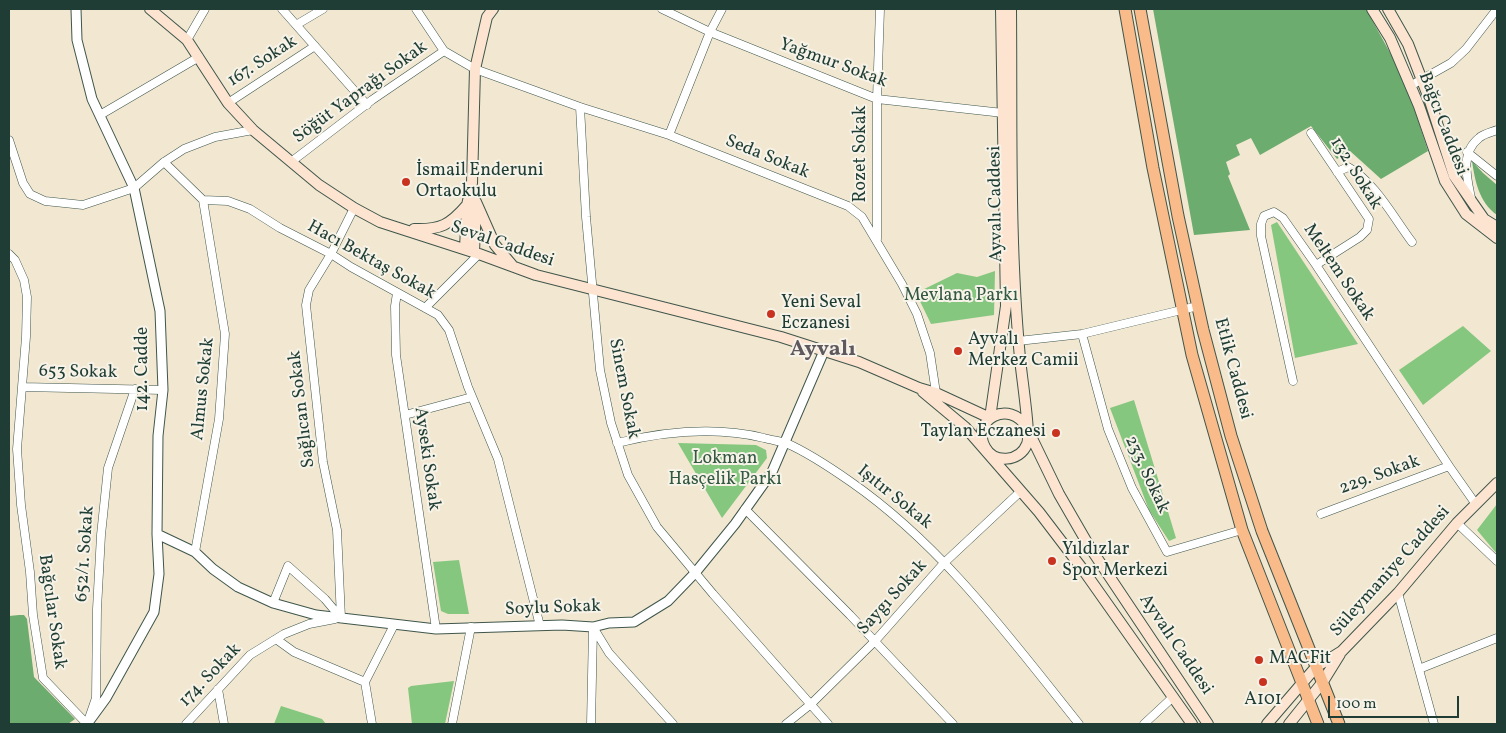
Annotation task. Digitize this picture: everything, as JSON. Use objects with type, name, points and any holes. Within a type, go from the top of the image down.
[{"type":"main road","name":"Seval Caddesi","points":[[150,9],[187,40],[228,104],[253,130],[319,185],[354,208],[380,222],[473,251],[536,275],[780,337],[859,362],[919,388],[936,393],[990,418]]},
{"type":"main road","points":[[473,251],[471,204],[475,70],[487,17],[493,9]]},
{"type":"main road","name":"Ayvalı Caddesi","points":[[990,418],[1006,306],[1001,9]]},
{"type":"main road","name":"Ayvalı Caddesi","points":[[988,452],[994,457],[1002,459],[1018,456],[1028,444],[1029,436],[1018,341],[1014,254],[1011,9]]},
{"type":"main road","name":"Etlik Caddesi","points":[[1124,9],[1153,168],[1192,355],[1242,530],[1318,724]]},
{"type":"main road","name":"Etlik Caddesi","points":[[1140,9],[1178,216],[1198,306],[1232,436],[1259,522],[1339,724]]},
{"type":"main road","name":"Bağcı Caddesi","points":[[1372,9],[1390,38],[1445,181],[1466,214],[1497,238]]},
{"type":"main road","name":"Bağcı Caddesi","points":[[1388,9],[1408,44],[1422,79],[1454,176],[1484,219],[1497,228]]},
{"type":"main road","points":[[398,228],[427,230],[444,226],[471,204]]},
{"type":"main road","points":[[471,204],[496,244],[513,266]]},
{"type":"main road","name":"Seval Caddesi","points":[[919,388],[965,427],[988,452]]},
{"type":"main road","name":"Ayvalı Caddesi","points":[[1192,724],[1084,571],[988,452],[982,438],[985,424],[990,418],[1004,413],[1011,414],[1023,421],[1059,494],[1089,546],[1208,724]]},
{"type":"main road","name":"Süleymaniye Caddesi","points":[[1267,724],[1316,667],[1342,652],[1398,593],[1475,503],[1496,486]]},
{"type":"main road","points":[[1289,724],[1322,683],[1342,652]]},
{"type":"street","name":"142. Cadde","points":[[76,9],[77,40],[92,99],[134,188],[160,311],[163,390],[158,436],[157,534],[159,574],[154,612],[106,698],[87,724]]},
{"type":"street","points":[[187,40],[204,9]]},
{"type":"street","points":[[282,9],[366,105]]},
{"type":"street","points":[[296,25],[322,9]]},
{"type":"street","points":[[416,9],[444,51]]},
{"type":"street","name":"Yağmur Sokak","points":[[662,9],[710,32],[877,99],[1003,113]]},
{"type":"street","points":[[669,135],[710,32],[722,9]]},
{"type":"street","name":"Rozet Sokak","points":[[877,240],[877,99],[880,9]]},
{"type":"street","points":[[1410,86],[1452,63],[1466,49],[1497,9]]},
{"type":"street","name":"167. Sokak","points":[[228,104],[315,46]]},
{"type":"street","name":"Söğüt Yaprağı Sokak","points":[[291,162],[366,105],[444,51],[475,70]]},
{"type":"street","points":[[100,115],[199,58]]},
{"type":"street","name":"Seda Sokak","points":[[475,70],[580,107],[669,135],[848,206],[862,217],[877,240],[917,314],[930,353],[936,393]]},
{"type":"street","name":"Sinem Sokak","points":[[580,107],[586,216],[600,370],[611,423],[628,475],[657,527],[828,724]]},
{"type":"street","points":[[9,140],[23,183],[30,194],[45,201],[83,205],[134,188],[164,162],[184,149],[215,137],[253,130]]},
{"type":"street","points":[[1473,204],[1466,178],[1467,152],[1479,137],[1497,130]]},
{"type":"street","name":"132. Sokak","points":[[1311,133],[1370,219],[1367,230],[1360,237],[1316,265]]},
{"type":"street","points":[[1467,152],[1497,176]]},
{"type":"street","points":[[164,162],[203,200]]},
{"type":"street","points":[[1337,172],[1348,167],[1358,173],[1376,193],[1412,242]]},
{"type":"street","name":"Hacı Bektaş Sokak","points":[[203,200],[228,202],[250,209],[280,228],[331,254],[438,315],[449,330],[472,397],[498,459],[540,626]]},
{"type":"street","name":"Almus Sokak","points":[[195,552],[219,419],[225,334],[203,200]]},
{"type":"street","name":"Sağlıcan Sokak","points":[[341,618],[337,530],[323,462],[306,304],[308,290],[331,254],[354,208]]},
{"type":"street","name":"Meltem Sokak","points":[[1293,381],[1261,236],[1261,224],[1264,216],[1274,212],[1282,218],[1316,265],[1475,503]]},
{"type":"street","points":[[425,308],[473,251]]},
{"type":"street","name":"Bağcılar Sokak","points":[[9,254],[15,260],[21,274],[27,297],[17,449],[33,615],[44,678],[87,724]]},
{"type":"street","name":"Ayseki Sokak","points":[[398,293],[395,306],[396,354],[436,629]]},
{"type":"street","points":[[1018,341],[1082,334],[1198,306]]},
{"type":"street","name":"233. Sokak","points":[[1082,334],[1108,429],[1132,488],[1167,552],[1242,530]]},
{"type":"street","name":"Soylu Sokak","points":[[157,534],[195,552],[213,569],[238,587],[273,603],[316,615],[436,629],[540,626],[593,627],[609,623],[634,622],[668,601],[695,573],[772,472],[824,351]]},
{"type":"street","name":"653 Sokak","points":[[22,387],[163,390]]},
{"type":"street","name":"652/1. Sokak","points":[[87,724],[96,698],[100,544],[108,468],[135,389]]},
{"type":"street","points":[[405,415],[472,397]]},
{"type":"street","name":"Işıtır Sokak","points":[[617,443],[651,435],[695,430],[745,433],[785,443],[826,464],[874,498],[920,538],[972,592],[1079,724]]},
{"type":"street","name":"229. Sokak","points":[[1321,514],[1449,466]]},
{"type":"street","name":"Saygı Sokak","points":[[786,724],[811,704],[875,641],[944,563],[1021,491]]},
{"type":"street","points":[[745,509],[875,641],[953,724]]},
{"type":"street","points":[[1457,523],[1497,561]]},
{"type":"street","points":[[273,603],[288,566],[325,600],[341,618]]},
{"type":"street","points":[[1398,593],[1434,724]]},
{"type":"street","name":"174. Sokak","points":[[186,724],[250,655],[284,634],[309,624],[341,618]]},
{"type":"street","points":[[372,724],[365,682],[394,625]]},
{"type":"street","points":[[452,724],[472,627]]},
{"type":"street","points":[[591,724],[593,627]]},
{"type":"street","points":[[593,627],[609,653],[673,724]]},
{"type":"street","points":[[1419,669],[1497,638]]},
{"type":"street","points":[[276,639],[294,652],[365,682]]},
{"type":"street","points":[[218,688],[224,724]]},
{"type":"street","points":[[1144,724],[1173,698]]},
{"type":"green space","points":[[1153,9],[1366,9],[1405,80],[1428,151],[1381,179],[1350,151],[1337,159],[1311,126],[1260,155],[1251,138],[1236,145],[1240,155],[1226,162],[1230,174],[1228,176],[1250,230],[1194,235]]},
{"type":"green space","points":[[1472,161],[1497,185],[1497,215],[1486,204],[1479,191]]},
{"type":"green space","points":[[1277,222],[1358,344],[1295,358],[1271,225]]},
{"type":"green space","name":"Mevlana Parkı","points":[[995,271],[994,315],[931,324],[916,293],[957,273],[977,277]]},
{"type":"green space","points":[[1463,326],[1491,351],[1423,405],[1399,370]]},
{"type":"green space","points":[[1134,400],[1176,538],[1169,541],[1149,510],[1110,408]]},
{"type":"green space","name":"Lokman Hasçelik Parkı","points":[[678,443],[756,445],[766,450],[767,458],[722,518]]},
{"type":"green space","points":[[1497,504],[1497,554],[1477,530]]},
{"type":"green space","points":[[459,560],[469,614],[448,614],[441,611],[433,562]]},
{"type":"green space","points":[[24,615],[27,619],[34,677],[75,719],[68,724],[9,724],[9,616]]},
{"type":"green space","points":[[454,681],[445,724],[412,724],[408,688],[411,686]]},
{"type":"green space","points":[[281,706],[322,719],[326,724],[274,724]]},
{"type":"place","name":"İsmail Enderuni Ortaokulu","points":[[406,182]]},
{"type":"place","name":"Yeni Seval Eczanesi","points":[[771,314]]},
{"type":"place","name":"Ayvalı Merkez Camii","points":[[958,351]]},
{"type":"place","name":"Taylan Eczanesi","points":[[1056,433]]},
{"type":"place","name":"Yıldızlar Spor Merkezi","points":[[1052,561]]},
{"type":"place","name":"MACFit","points":[[1259,660]]},
{"type":"place","name":"A101","points":[[1263,682]]},
{"type":"district","name":"Ayvalı","points":[[823,351]]}]
